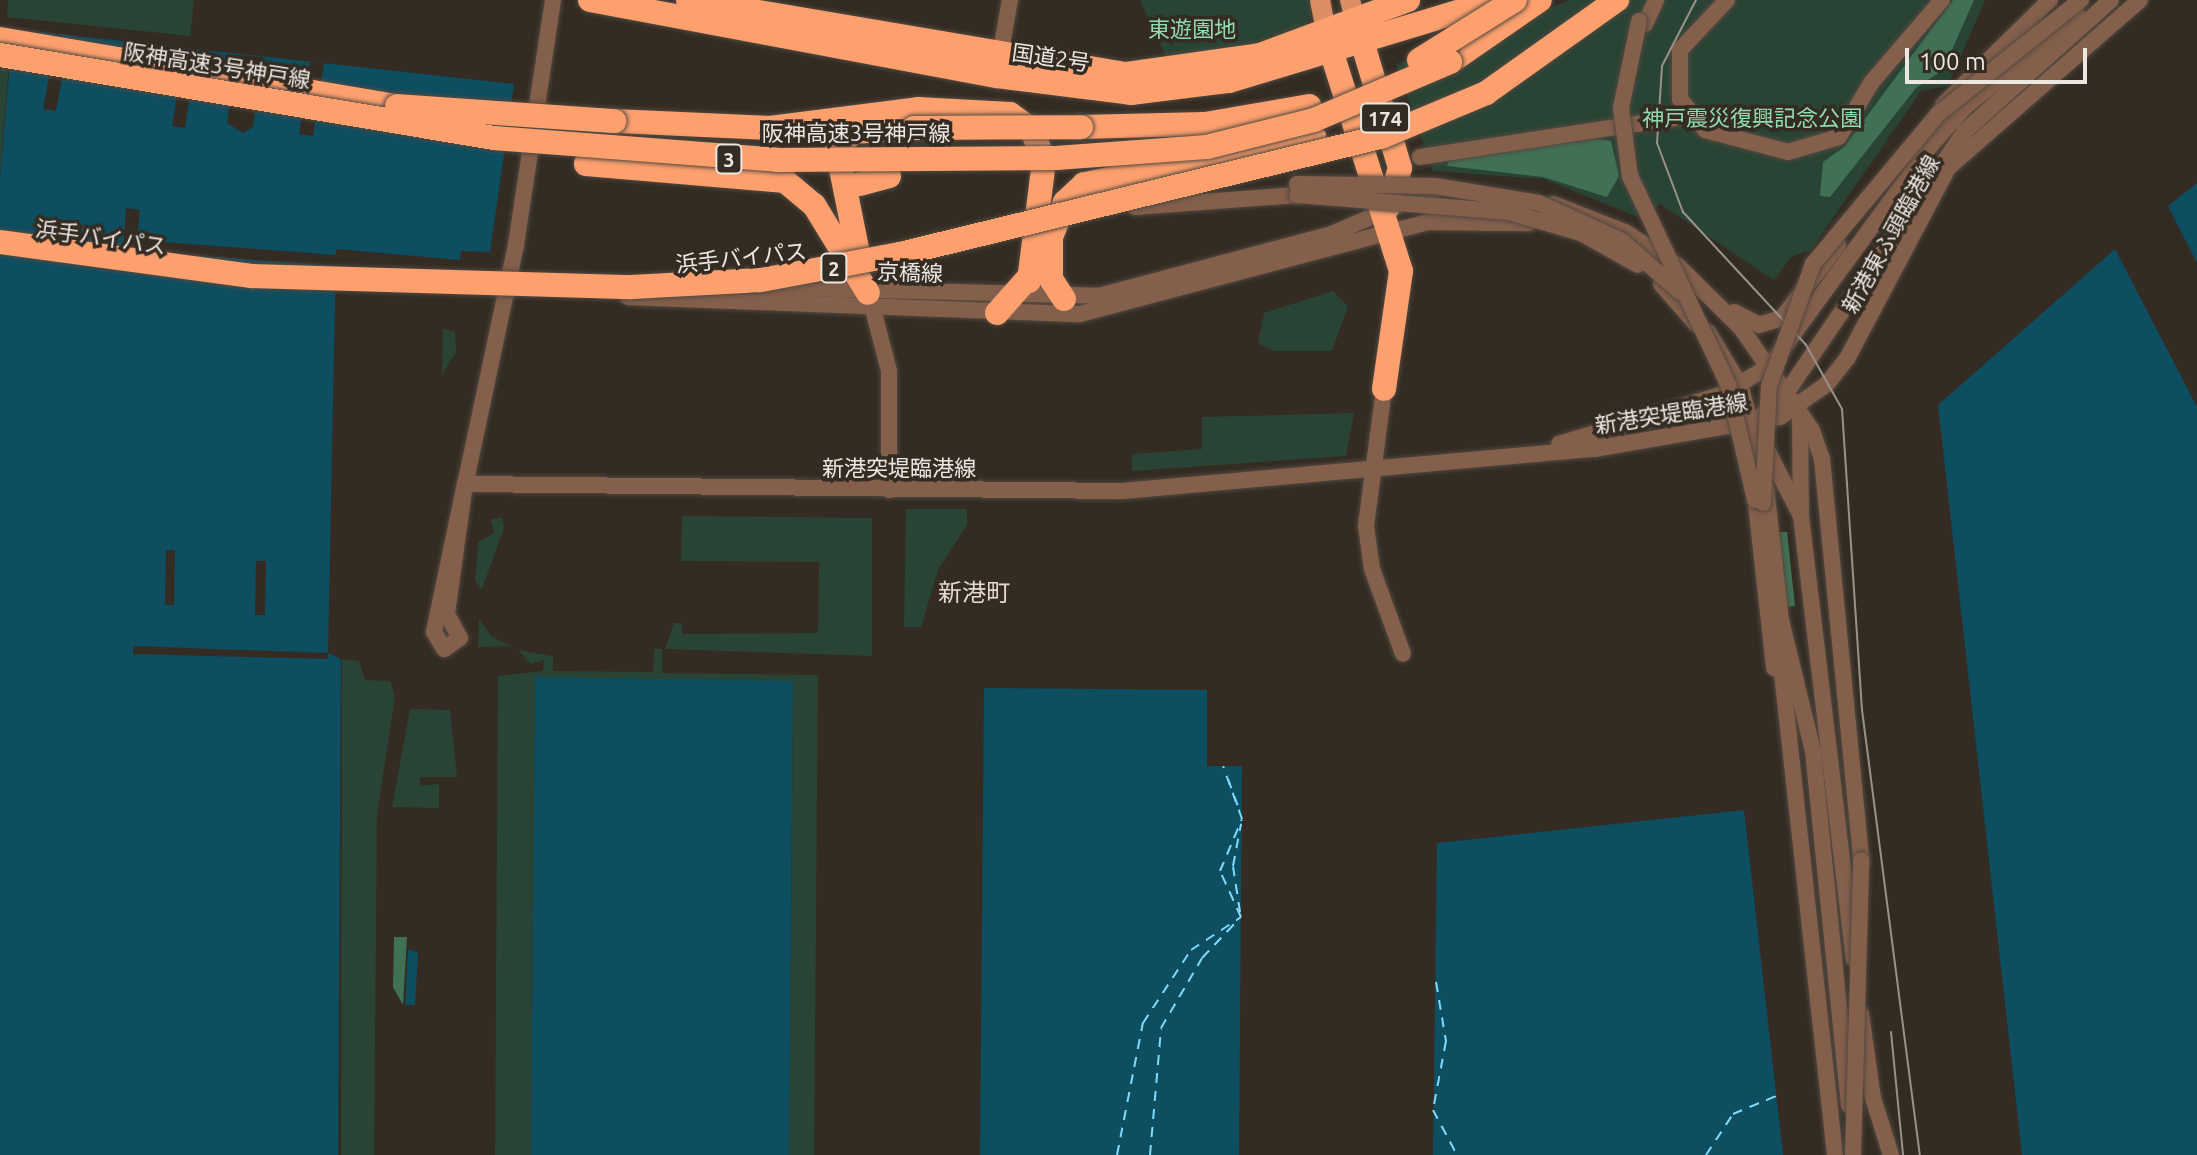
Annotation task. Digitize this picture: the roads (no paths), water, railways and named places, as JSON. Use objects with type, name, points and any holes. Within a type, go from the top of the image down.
[{"type":"highway","name":"国道2号","points":[[590,0],[997,76],[1131,93],[1229,81],[1329,44],[1356,21],[1408,0]]},
{"type":"highway","name":"国道2号","points":[[1356,21],[1498,0]]},
{"type":"highway","name":"阪神高速3号神戸線","points":[[0,39],[395,113],[628,138],[867,144],[1151,138],[1309,106],[1404,68],[1515,0]]},
{"type":"highway","name":"阪神高速3号神戸線","points":[[0,55],[668,157],[1056,158],[1247,139],[1350,108],[1450,62],[1540,0]]},
{"type":"highway","name":"浜手バイパス","points":[[0,245],[251,276],[674,286],[821,270],[1326,153],[1433,118],[1537,64],[1617,0]]},
{"type":"highway","name":"浜手バイパス","points":[[0,245],[251,281],[677,291],[823,275],[1328,158],[1435,123],[1540,68],[1625,0]]},
{"type":"highway","name":"国道2号","points":[[704,1],[1000,56],[1127,74],[1235,62],[1329,44]]},
{"type":"highway","name":"174","points":[[1356,21],[1400,168],[1388,224]]},
{"type":"highway","name":"174","points":[[1329,44],[1388,224],[1402,294],[1384,389]]},
{"type":"highway","name":"3","points":[[1036,275],[1065,202],[1084,184],[1168,168],[1352,123],[1450,62]]},
{"type":"highway","name":"3","points":[[870,300],[837,149],[861,130],[916,118],[1177,126],[1309,106]]},
{"type":"highway","name":"3","points":[[395,113],[745,128],[999,111],[1026,123],[1044,161],[1036,275]]},
{"type":"highway","name":"3","points":[[395,113],[586,164],[774,177],[795,187],[825,221],[870,300]]},
{"type":"highway","points":[[860,184],[919,170],[1056,158]]},
{"type":"main road","points":[[1320,0],[1329,44]]},
{"type":"street","points":[[465,484],[447,614],[460,638],[444,649],[434,632],[507,275],[553,0]]},
{"type":"street","points":[[1000,56],[1010,0]]},
{"type":"street","points":[[1647,0],[1639,21],[1621,108],[1630,176],[1718,359],[1760,503]]},
{"type":"street","points":[[1656,0],[1630,87],[1632,151],[1646,197],[1716,337],[1744,412],[1760,503],[1835,1155]]},
{"type":"street","points":[[1727,0],[1680,50],[1675,78],[1688,116],[1729,141],[1788,152],[1816,148],[1839,137],[1871,83],[1942,0]]},
{"type":"street","points":[[1388,224],[1433,190],[1575,210],[1650,247],[1722,305],[1759,325],[1782,318],[1953,93],[2050,0]]},
{"type":"street","points":[[1828,1155],[1760,503],[1765,370],[1806,261],[1931,110],[2069,0]]},
{"type":"street","points":[[1760,503],[1769,386],[1813,264],[1938,114],[2081,0]]},
{"type":"street","name":"新港東ふ頭臨港線","points":[[1770,366],[1966,106],[2099,0]]},
{"type":"street","points":[[1753,424],[1789,389],[1911,207],[1973,123],[2111,0]]},
{"type":"street","name":"新港東ふ頭臨港線","points":[[1800,406],[1848,357],[1948,168],[2140,0]]},
{"type":"street","points":[[1420,157],[1688,116]]},
{"type":"street","points":[[1137,199],[1378,183],[1516,197],[1561,210],[1640,254],[1716,337]]},
{"type":"street","points":[[1088,215],[1297,195],[1444,202],[1581,233],[1661,284],[1718,359]]},
{"type":"street","points":[[1388,224],[1510,220],[1594,243],[1676,295],[1740,385],[1753,424],[1801,516]]},
{"type":"street","name":"京橋線","points":[[507,275],[870,300],[1036,275],[1121,307],[1388,224]]},
{"type":"street","name":"京橋線","points":[[503,292],[870,300],[1036,275],[1140,286],[1388,224]]},
{"type":"street","points":[[870,300],[889,371],[889,490]]},
{"type":"street","points":[[1722,305],[1789,389],[1800,406],[1822,459],[1861,860],[1853,1155]]},
{"type":"street","name":"新港突堤臨港線","points":[[1544,449],[1740,385],[1770,366]]},
{"type":"street","points":[[1384,389],[1368,471],[1368,548],[1389,620],[1403,654]]},
{"type":"street","points":[[1800,406],[1801,516],[1871,1083],[1891,1155]]},
{"type":"street","name":"新港突堤臨港線","points":[[465,484],[1113,491],[1368,471],[1544,449],[1594,449],[1753,424],[1800,406]]},
{"type":"street","points":[[1753,424],[1781,620],[1813,751],[1853,1155]]},
{"type":"water","points":[[13,29],[514,84],[490,252],[461,251],[460,260],[336,249],[328,653],[341,659],[338,1155],[0,1155],[0,178]]},
{"type":"water","points":[[2197,183],[2197,263],[2168,206]]},
{"type":"water","points":[[2115,249],[2197,407],[2197,1155],[2022,1155],[1938,405]]},
{"type":"water","points":[[535,677],[793,681],[789,1155],[531,1155]]},
{"type":"water","points":[[984,688],[1207,690],[1207,766],[1242,766],[1239,1155],[980,1155]]},
{"type":"water","points":[[1744,810],[1783,1155],[1433,1155],[1437,843]]},
{"type":"water","points":[[408,949],[418,953],[415,1005],[405,1005]]},
{"type":"tram line","points":[[1696,0],[1662,66],[1657,143],[1683,212],[1806,345],[1842,409],[1862,710],[1920,1155]]},
{"type":"tram line","points":[[1891,1032],[1903,1155]]},
{"type":"district","name":"新港町","points":[[974,593]]},
{"type":"park label","name":"東遊園地","points":[[1192,29]]},
{"type":"park label","name":"神戸震災復興記念公園","points":[[1752,118]]}]
